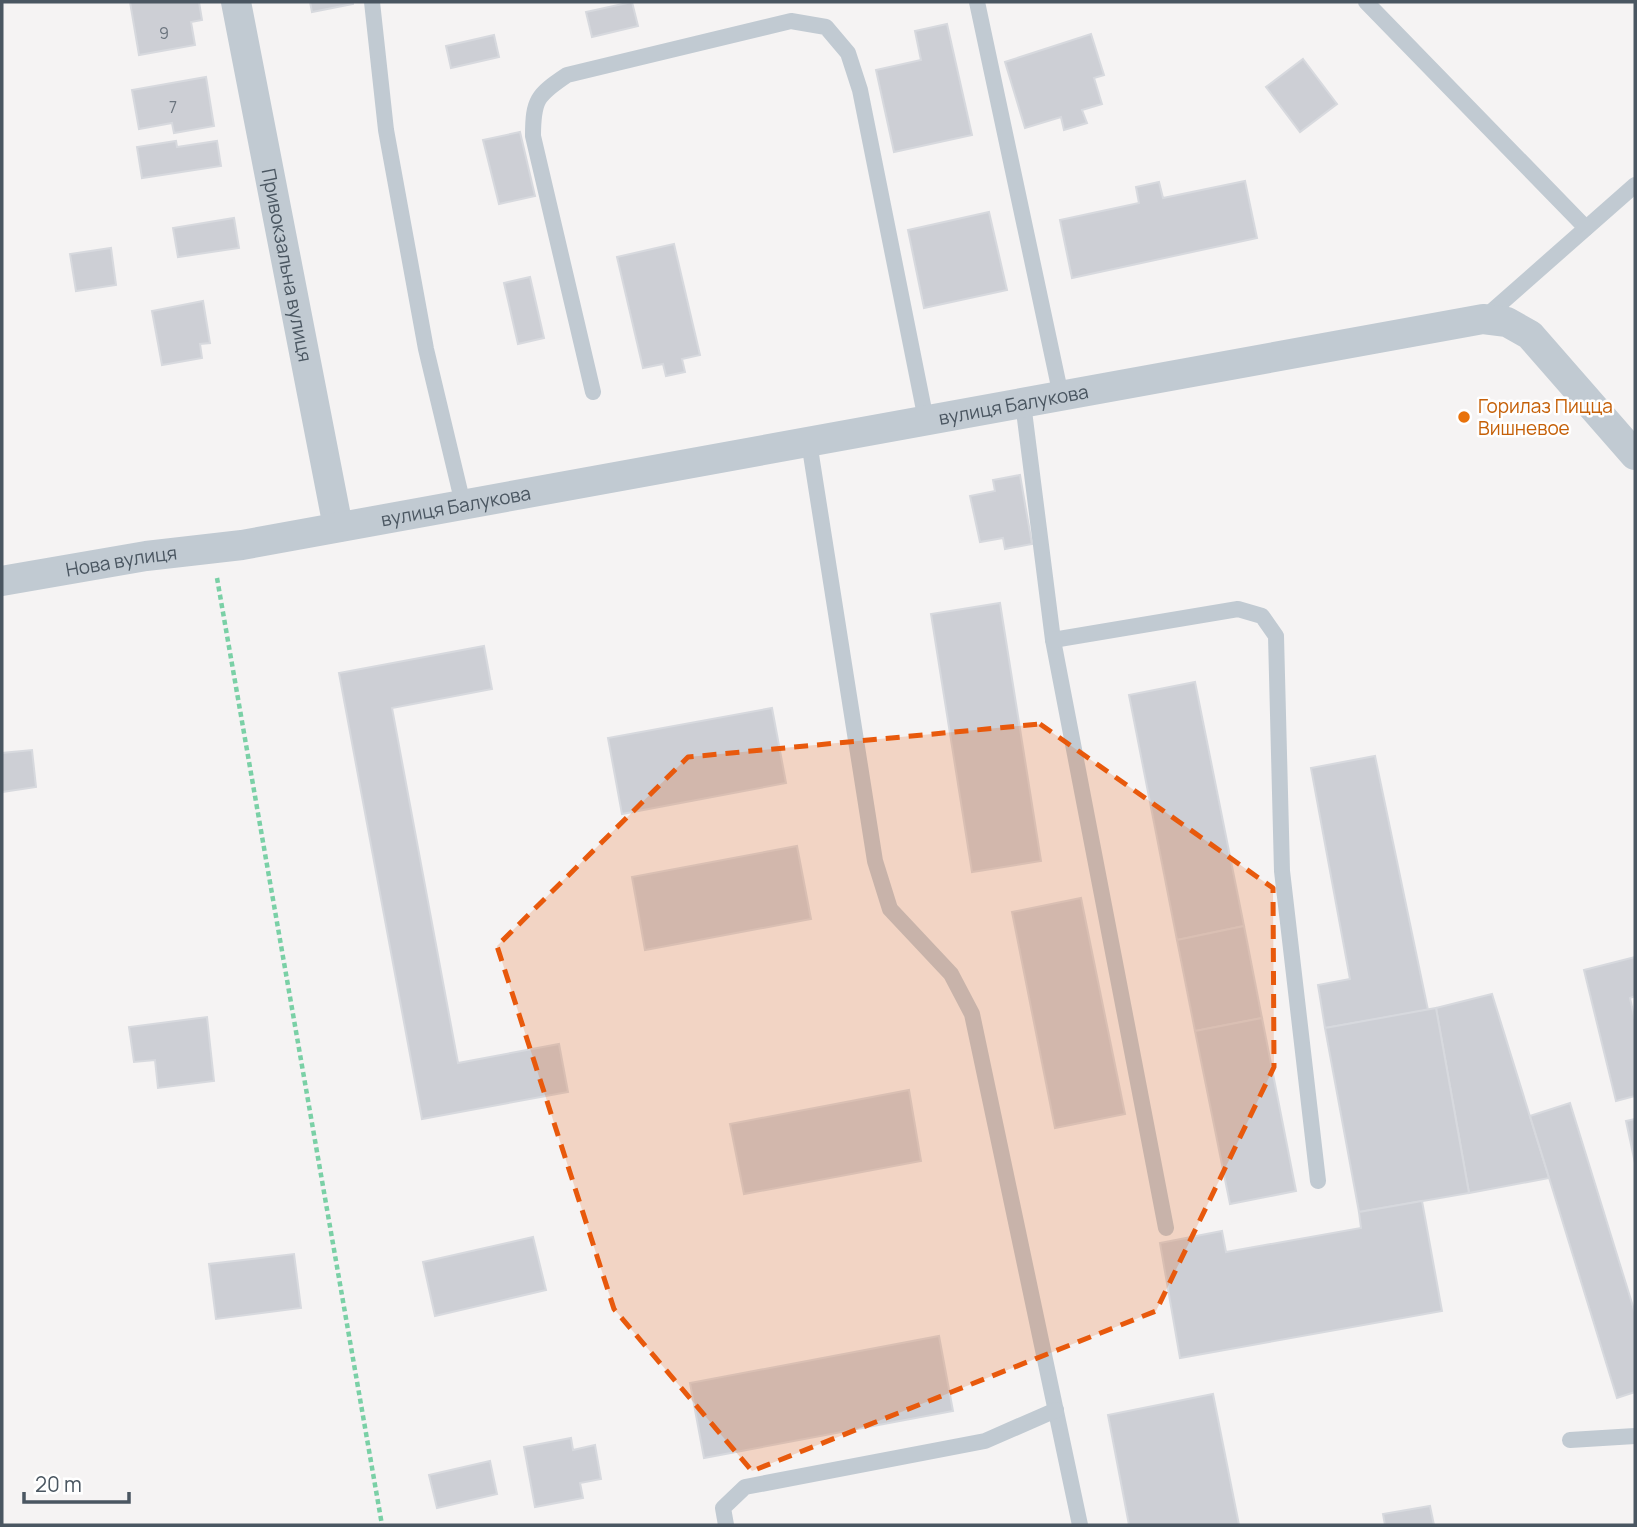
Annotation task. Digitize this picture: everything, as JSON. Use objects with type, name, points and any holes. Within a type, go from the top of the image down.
[{"type":"street","name":"Привокзальна вулиця","points":[[236,2],[338,527]]},
{"type":"street","name":"вулиця Балукова","points":[[242,545],[1483,319],[1507,322],[1530,335],[1635,455]]},
{"type":"street","name":"Нова вулиця","points":[[2,581],[146,556],[242,545]]},
{"type":"lane","points":[[372,2],[386,130],[423,336],[463,505]]},
{"type":"lane","points":[[977,2],[1061,396]]},
{"type":"lane","points":[[1366,2],[1586,228]]},
{"type":"lane","points":[[593,392],[533,136],[533,109],[545,90],[567,75],[791,22],[826,27],[848,52],[860,90],[926,420]]},
{"type":"lane","points":[[1483,319],[1635,185]]},
{"type":"lane","points":[[1023,403],[1053,640],[1166,1228]]},
{"type":"lane","points":[[809,442],[875,861],[890,909],[951,974],[972,1014],[1080,1525]]},
{"type":"lane","points":[[1053,640],[1238,609],[1262,617],[1276,636],[1282,870],[1318,1181]]},
{"type":"lane","points":[[726,1525],[723,1507],[745,1487],[985,1441],[1056,1409]]},
{"type":"lane","points":[[1570,1440],[1635,1436]]},
{"type":"path","points":[[212,548],[382,1525]]},
{"type":"highlighted area","points":[[1040,724],[1273,888],[1274,1067],[1156,1311],[752,1471],[614,1309],[497,946],[688,757]]},
{"type":"building","points":[[130,2],[199,2],[202,20],[191,22],[195,45],[139,55]]},
{"type":"building","points":[[310,2],[353,2],[353,4],[312,12]]},
{"type":"building","points":[[632,2],[638,26],[592,37],[586,12]]},
{"type":"building","points":[[947,24],[972,135],[894,152],[876,70],[921,60],[915,31]]},
{"type":"building","points":[[1091,34],[1104,75],[1094,78],[1102,104],[1082,110],[1087,123],[1064,130],[1061,117],[1025,128],[1005,62]]},
{"type":"building","points":[[494,35],[499,57],[451,68],[446,46]]},
{"type":"building","points":[[1303,59],[1337,104],[1300,132],[1266,87]]},
{"type":"building","points":[[206,77],[214,126],[174,133],[172,123],[139,129],[132,90]]},
{"type":"building","points":[[520,132],[535,196],[499,204],[483,140]]},
{"type":"building","points":[[176,141],[177,147],[217,141],[221,166],[142,178],[137,147]]},
{"type":"building","points":[[1245,181],[1257,238],[1072,278],[1060,220],[1139,203],[1136,187],[1159,182],[1163,198]]},
{"type":"building","points":[[989,212],[1007,290],[924,308],[908,230]]},
{"type":"building","points":[[234,218],[239,248],[178,257],[173,228]]},
{"type":"building","points":[[674,244],[700,355],[682,359],[685,372],[666,376],[663,364],[643,368],[617,257]]},
{"type":"building","points":[[111,248],[116,285],[76,291],[70,254]]},
{"type":"building","points":[[530,277],[544,338],[518,344],[504,283]]},
{"type":"building","points":[[203,301],[210,343],[200,344],[202,358],[162,365],[152,311]]},
{"type":"building","points":[[1020,475],[1032,544],[1005,549],[1003,538],[980,542],[970,496],[995,491],[993,480]]},
{"type":"building","points":[[1000,603],[1041,861],[972,872],[931,614]]},
{"type":"building","points":[[484,646],[492,689],[392,708],[458,1063],[559,1044],[568,1092],[422,1119],[339,673]]},
{"type":"building","points":[[1195,682],[1244,926],[1177,940],[1129,695]]},
{"type":"building","points":[[772,708],[786,783],[622,814],[608,738]]},
{"type":"building","points":[[32,750],[36,787],[2,792],[2,753]]},
{"type":"building","points":[[1375,756],[1428,1010],[1325,1028],[1318,985],[1350,979],[1311,768]]},
{"type":"building","points":[[797,846],[811,919],[645,950],[632,877]]},
{"type":"building","points":[[1081,898],[1125,1114],[1055,1128],[1012,912]]},
{"type":"building","points":[[1244,926],[1262,1018],[1195,1031],[1177,940]]},
{"type":"building","points":[[1635,957],[1635,996],[1630,998],[1635,1020],[1635,1096],[1616,1101],[1584,970]]},
{"type":"building","points":[[1492,994],[1549,1178],[1469,1193],[1436,1008]]},
{"type":"building","points":[[1436,1008],[1469,1193],[1359,1212],[1325,1028]]},
{"type":"building","points":[[207,1017],[214,1081],[158,1088],[155,1060],[134,1062],[129,1027]]},
{"type":"building","points":[[1262,1018],[1296,1191],[1230,1204],[1195,1031]]},
{"type":"building","points":[[909,1090],[921,1161],[744,1194],[730,1124]]},
{"type":"building","points":[[1570,1103],[1635,1313],[1635,1392],[1617,1398],[1530,1116]]},
{"type":"building","points":[[1635,1119],[1635,1163],[1626,1121]]},
{"type":"building","points":[[1422,1201],[1442,1311],[1180,1358],[1160,1243],[1222,1231],[1226,1252],[1361,1228],[1359,1212]]},
{"type":"building","points":[[533,1237],[546,1290],[435,1316],[423,1262]]},
{"type":"building","points":[[294,1254],[301,1308],[216,1319],[209,1264]]},
{"type":"building","points":[[939,1336],[953,1411],[704,1458],[690,1383]]},
{"type":"building","points":[[1213,1394],[1239,1525],[1129,1525],[1108,1415]]},
{"type":"building","points":[[571,1438],[573,1450],[595,1445],[601,1479],[580,1483],[583,1498],[535,1507],[524,1447]]},
{"type":"building","points":[[490,1461],[497,1494],[437,1508],[429,1475]]},
{"type":"building","points":[[1430,1506],[1434,1525],[1385,1525],[1383,1514]]},
{"type":"place","name":"Горилаз Пицца Вишневое","points":[[1464,417]]}]
